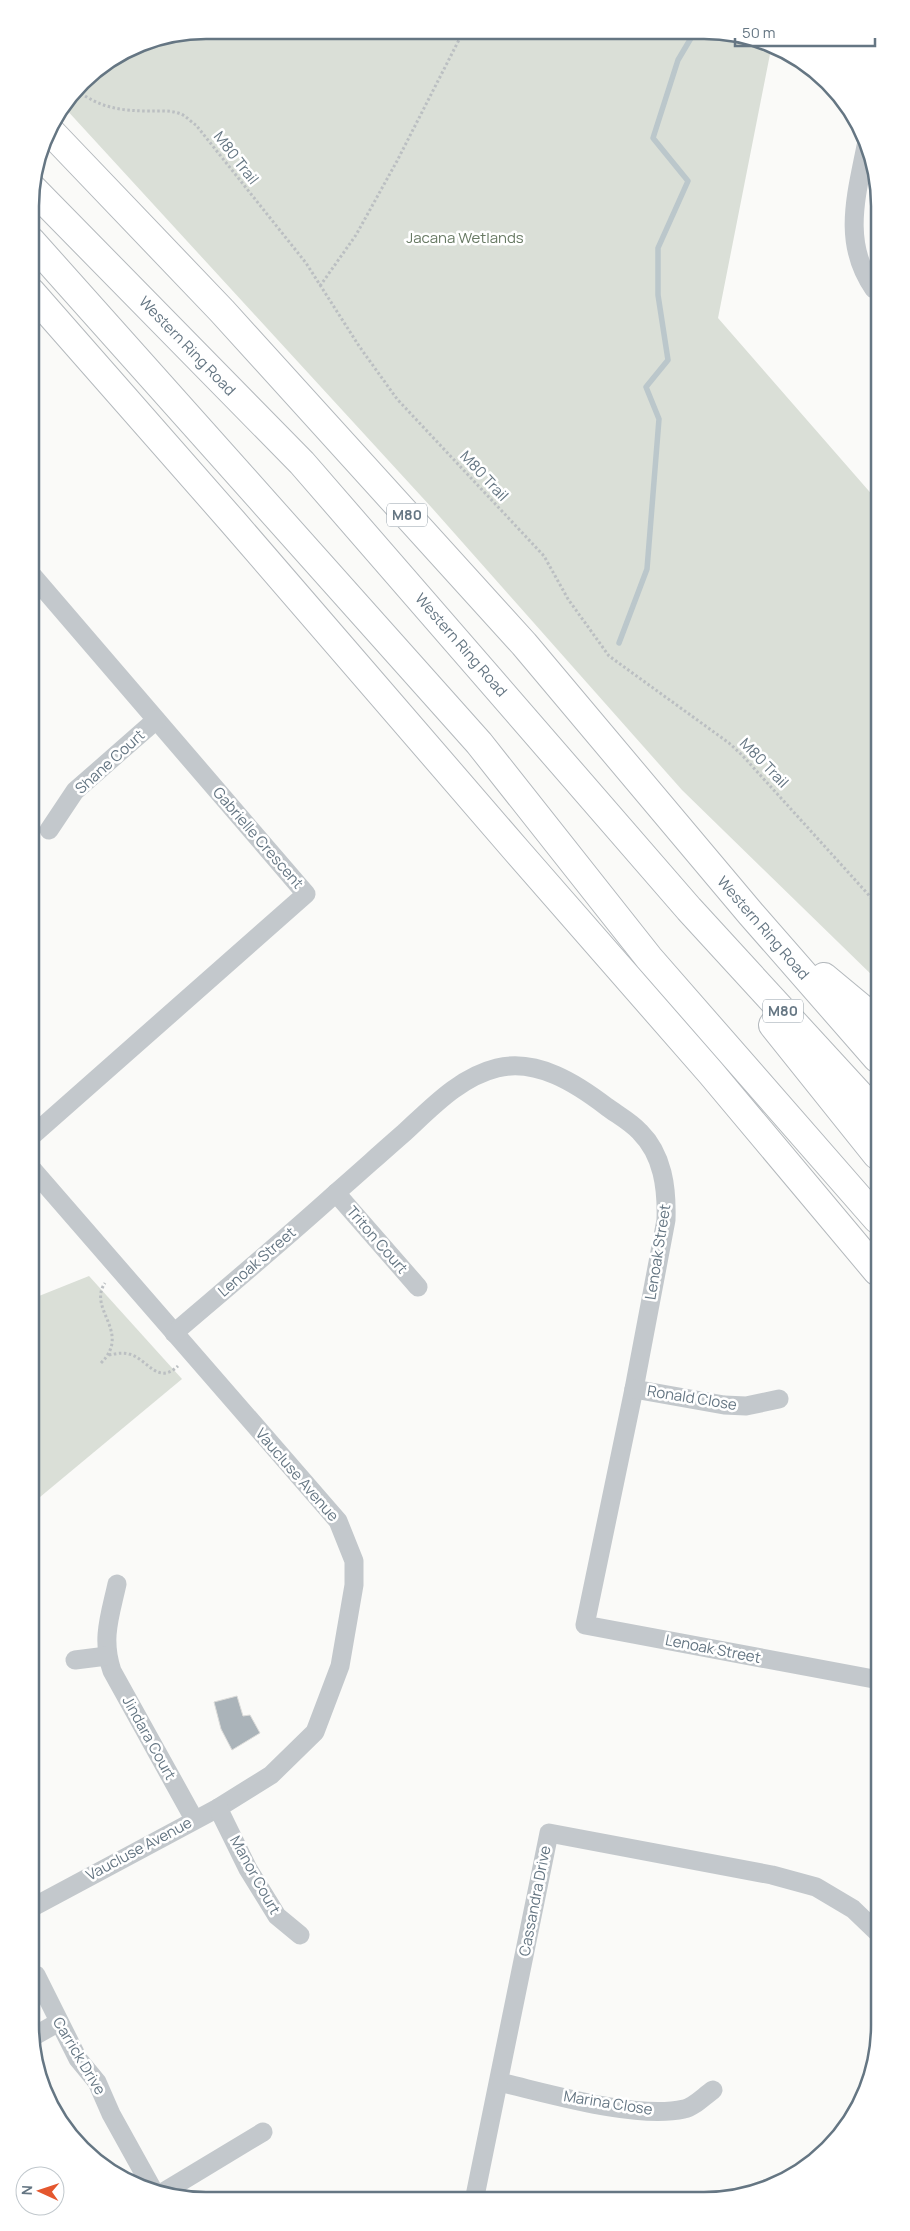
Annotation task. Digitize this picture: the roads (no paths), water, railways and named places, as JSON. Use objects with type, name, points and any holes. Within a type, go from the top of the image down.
[{"type":"highway","name":"Western Ring Road","points":[[54,136],[222,311],[524,644],[751,914],[871,1051]]},
{"type":"highway","name":"Western Ring Road","points":[[39,195],[302,463],[689,908],[871,1107]]},
{"type":"highway","points":[[39,251],[479,743],[649,958],[871,1212]]},
{"type":"highway","points":[[39,301],[711,1073],[871,1264]]},
{"type":"highway","points":[[233,522],[488,795],[649,958]]},
{"type":"highway","points":[[689,908],[752,998],[871,1147]]},
{"type":"highway","points":[[751,914],[871,1016]]},
{"type":"street","points":[[864,156],[854,208],[853,229],[858,257],[871,283]]},
{"type":"street","name":"Gabrielle Crescent","points":[[39,583],[306,894],[39,1130]]},
{"type":"street","name":"Shane Court","points":[[49,830],[75,791],[156,720]]},
{"type":"street","name":"Lenoak Street","points":[[174,1333],[439,1101],[467,1080],[498,1068],[527,1067],[565,1079],[590,1093],[639,1130],[650,1144],[662,1173],[666,1197],[666,1220],[634,1389],[585,1625],[871,1679]]},
{"type":"street","name":"Vaucluse Avenue","points":[[39,1177],[338,1521],[354,1561],[351,1610],[340,1666],[315,1732],[272,1775],[218,1808],[194,1819],[39,1904]]},
{"type":"street","name":"Triton Court","points":[[336,1193],[418,1287]]},
{"type":"street","name":"Ronald Close","points":[[634,1389],[724,1405],[746,1406],[780,1399]]},
{"type":"street","name":"Jindara Court","points":[[117,1584],[106,1630],[107,1656],[112,1671],[194,1819]]},
{"type":"street","points":[[75,1660],[107,1656]]},
{"type":"street","name":"Manor Court","points":[[218,1808],[248,1869],[276,1916],[282,1923],[300,1935]]},
{"type":"street","name":"Cassandra Drive","points":[[476,2192],[549,1833],[772,1874],[816,1887],[853,1909],[871,1926]]},
{"type":"street","name":"Carrick Drive","points":[[39,1981],[78,2059],[98,2082],[111,2114],[148,2182]]},
{"type":"street","points":[[39,2033],[58,2022]]},
{"type":"street","name":"Marina Close","points":[[499,2082],[626,2109],[663,2112],[686,2108],[713,2090]]},
{"type":"street","points":[[170,2188],[263,2132]]},
{"type":"waterway","points":[[619,643],[647,569],[659,419],[646,387],[668,360],[658,295],[658,248],[688,181],[653,138],[678,60],[690,39]]},
{"type":"park label","name":"Jacana Wetlands","points":[[465,238]]}]
